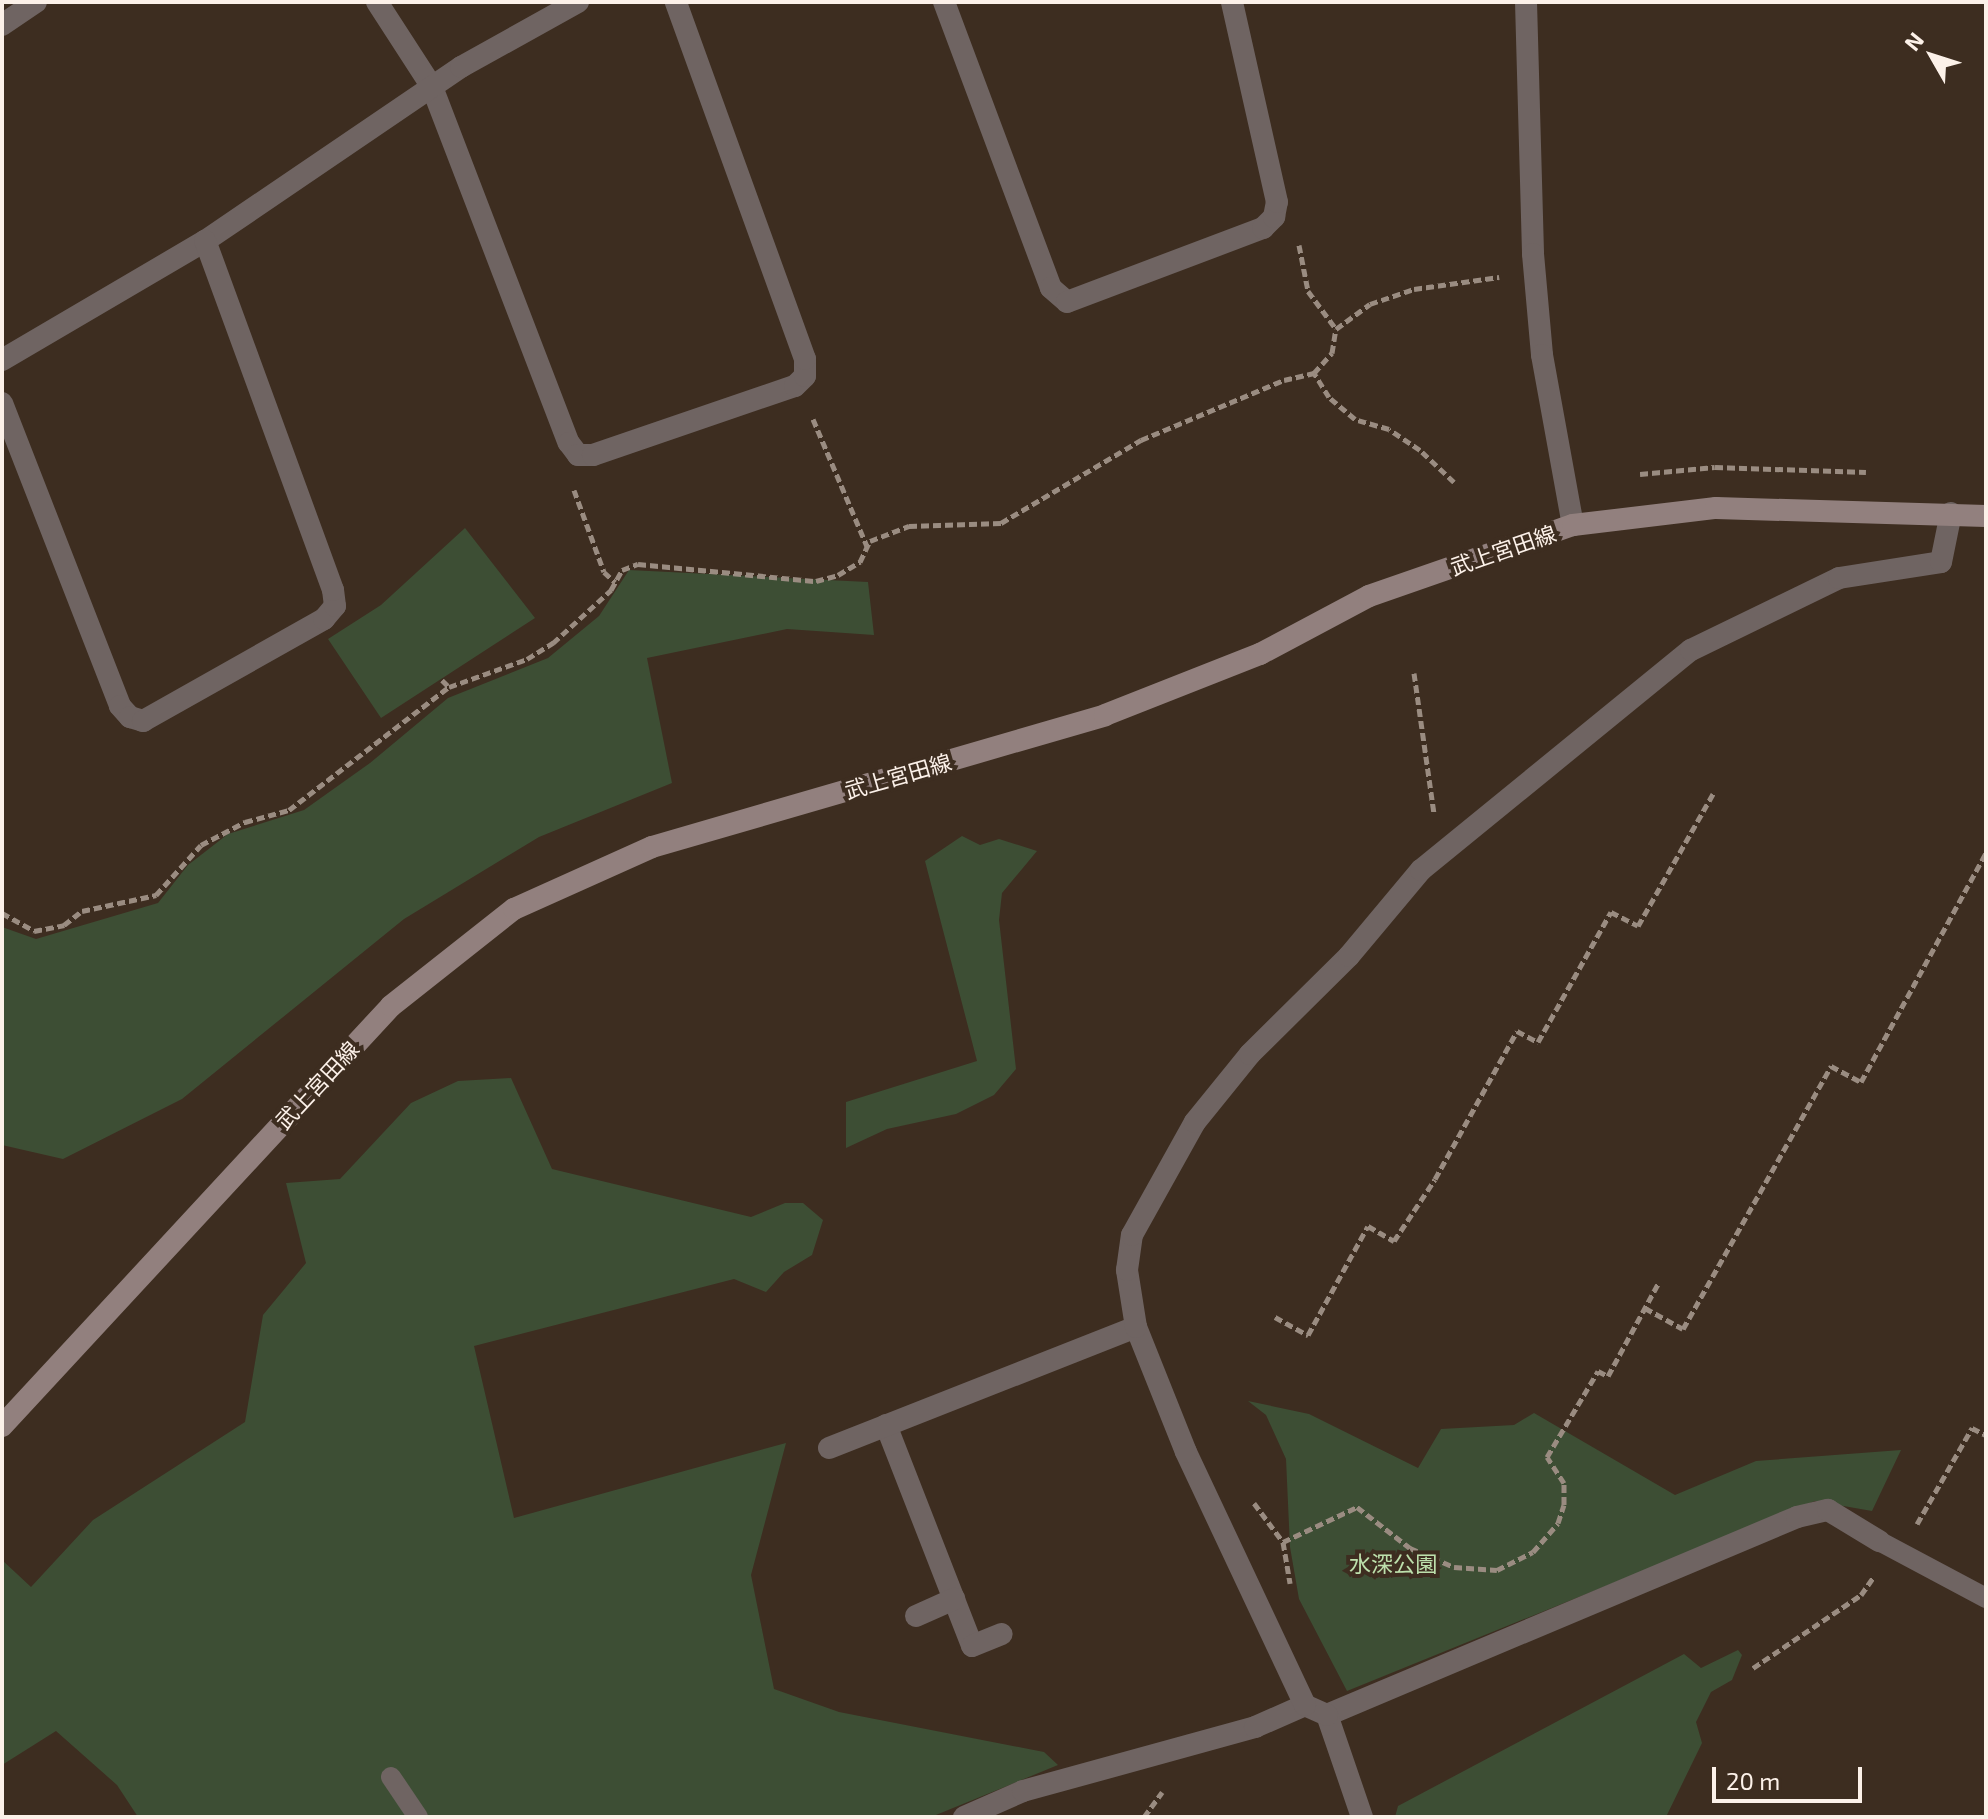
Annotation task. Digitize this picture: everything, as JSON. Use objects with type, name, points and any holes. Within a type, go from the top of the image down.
[{"type":"main road","name":"武上宮田線","points":[[2,1426],[391,1006],[514,909],[652,847],[1105,715],[1260,654],[1369,596],[1573,525],[1716,508],[1986,516]]},
{"type":"street","points":[[2,25],[36,2]]},
{"type":"street","points":[[377,2],[432,87],[569,443],[578,455],[593,455],[799,383],[805,376],[805,359],[676,2]]},
{"type":"street","points":[[2,360],[205,241],[432,87],[527,27],[578,2]]},
{"type":"street","points":[[944,2],[1051,288],[1060,300],[1074,301],[1263,228],[1274,217],[1276,206],[1232,2]]},
{"type":"street","points":[[1526,2],[1541,340],[1573,525]]},
{"type":"street","points":[[2,403],[120,706],[130,717],[143,721],[324,619],[335,606],[333,590],[205,241]]},
{"type":"street","points":[[1362,1817],[1327,1715],[1305,1705],[1186,1452],[1136,1327],[1127,1270],[1132,1235],[1195,1122],[1250,1054],[1349,956],[1439,855],[1691,650],[1839,578],[1941,562],[1951,513]]},
{"type":"street","points":[[829,1448],[1136,1327]]},
{"type":"street","points":[[886,1425],[972,1646],[1002,1634]]},
{"type":"street","points":[[1327,1715],[1797,1517],[1828,1510],[1890,1547]]},
{"type":"street","points":[[916,1616],[954,1599]]},
{"type":"street","points":[[964,1817],[1023,1791],[1240,1732],[1305,1705]]},
{"type":"lane","points":[[1890,1547],[1986,1598]]},
{"type":"lane","points":[[391,1777],[418,1817]]},
{"type":"path","points":[[2,913],[34,931],[64,925],[82,911],[156,895],[201,845],[245,822],[289,810],[449,687],[527,659],[553,643],[615,582],[622,570],[638,564],[816,581],[860,562],[867,546],[909,526],[1001,523],[1141,440],[1284,380],[1314,373],[1332,353],[1336,329],[1308,291],[1300,247],[1276,206]]},
{"type":"path","points":[[1336,329],[1392,296],[1499,277]]},
{"type":"path","points":[[1314,373],[1329,397],[1355,419],[1389,429],[1420,450],[1454,482]]},
{"type":"path","points":[[799,383],[867,546]]},
{"type":"path","points":[[578,455],[571,481],[604,572],[615,582]]},
{"type":"path","points":[[1414,673],[1439,855]]},
{"type":"path","points":[[442,680],[449,687]]},
{"type":"path","points":[[1275,1317],[1308,1335],[1368,1226],[1394,1241],[1435,1179],[1517,1031],[1538,1042],[1611,912],[1638,926],[1713,794]]},
{"type":"path","points":[[1645,1308],[1683,1329],[1831,1066],[1861,1082],[1986,853]]},
{"type":"path","points":[[1283,1542],[1357,1507],[1410,1548],[1454,1567],[1497,1570],[1533,1552],[1558,1523],[1564,1505],[1564,1483],[1547,1457],[1598,1371],[1608,1376],[1659,1282]]},
{"type":"path","points":[[1753,1668],[1861,1595],[1890,1547],[1972,1428],[1986,1435]]},
{"type":"green space","points":[[465,528],[535,618],[381,718],[328,639],[381,605]]},
{"type":"green space","points":[[629,570],[868,582],[874,635],[787,629],[647,658],[672,783],[539,837],[404,919],[182,1099],[63,1159],[2,1145],[2,927],[36,939],[158,903],[188,865],[228,834],[304,810],[370,763],[448,698],[548,658],[599,616]]},
{"type":"green space","points":[[962,836],[980,845],[999,839],[1037,851],[1002,893],[999,920],[1016,1069],[994,1095],[956,1114],[887,1129],[846,1148],[846,1102],[977,1061],[925,861]]},
{"type":"green space","points":[[511,1078],[552,1169],[751,1217],[785,1203],[803,1203],[823,1220],[812,1255],[784,1272],[766,1292],[734,1279],[474,1346],[514,1518],[786,1443],[751,1575],[774,1689],[839,1712],[1044,1752],[1058,1765],[931,1817],[138,1817],[117,1785],[56,1731],[2,1765],[2,1560],[31,1587],[93,1520],[245,1422],[263,1315],[306,1263],[286,1183],[340,1179],[411,1103],[458,1081]]},
{"type":"green space","name":"水深公園","points":[[1248,1401],[1309,1414],[1418,1468],[1441,1429],[1514,1425],[1534,1413],[1675,1495],[1756,1461],[1901,1450],[1872,1511],[1815,1501],[1347,1691],[1299,1599],[1290,1547],[1286,1459],[1266,1415]]},
{"type":"green space","points":[[1738,1650],[1742,1655],[1732,1680],[1711,1692],[1696,1722],[1702,1743],[1666,1817],[1395,1817],[1398,1806],[1684,1654],[1701,1668]]}]
